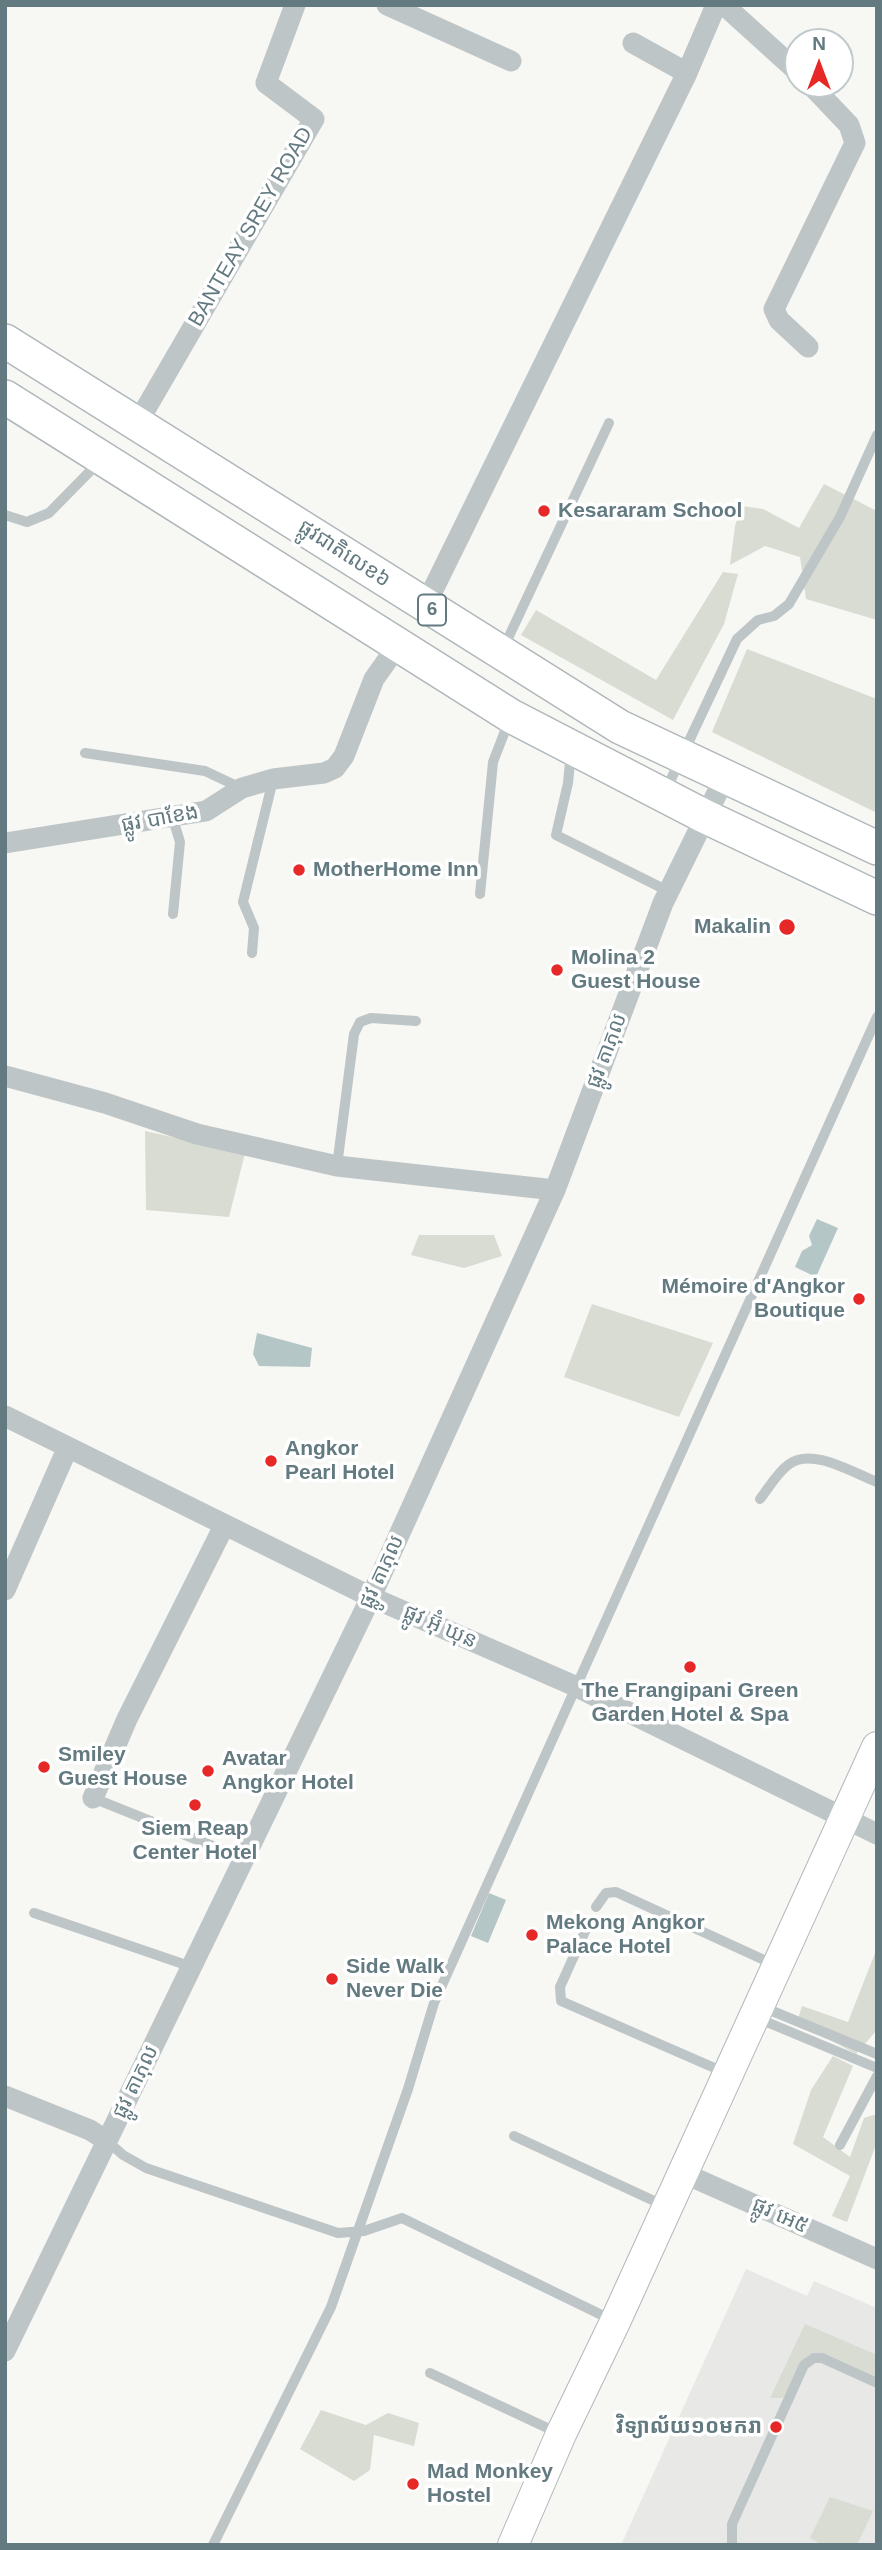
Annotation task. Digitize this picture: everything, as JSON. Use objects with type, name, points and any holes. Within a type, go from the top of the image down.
[{"type":"main road","name":"ផ្លូវជាតិលេខ៦","points":[[5,341],[620,727],[877,848]]},
{"type":"main road","name":"6","points":[[5,397],[511,716],[704,816],[877,898]]},
{"type":"main road","points":[[513,2545],[561,2434],[668,2207],[877,1747]]},
{"type":"street","name":"BANTEAY SREY ROAD","points":[[138,422],[314,119],[265,83],[295,5]]},
{"type":"street","points":[[387,5],[511,61]]},
{"type":"street","points":[[425,606],[687,73],[716,5]]},
{"type":"street","points":[[724,5],[784,59]]},
{"type":"street","points":[[634,43],[687,73]]},
{"type":"street","points":[[808,347],[779,320],[774,309],[855,143],[849,125],[823,98]]},
{"type":"street","name":"ផ្លូវ បាខែង","points":[[5,843],[173,819],[206,811],[242,788],[273,779],[324,773],[335,768],[344,756],[374,679],[398,645]]},
{"type":"street","name":"ផ្លូវ តាភុល","points":[[5,2351],[371,1597],[555,1190],[668,891],[724,777]]},
{"type":"street","points":[[5,1076],[105,1103],[197,1134],[337,1166],[555,1190]]},
{"type":"street","name":"ផ្លូវ អ៊ុំ ឃុន","points":[[5,1416],[371,1597],[575,1686],[877,1834]]},
{"type":"street","points":[[5,1590],[68,1447]]},
{"type":"street","points":[[93,1798],[127,1720],[224,1525]]},
{"type":"street","points":[[5,2096],[90,2130],[107,2141]]},
{"type":"street","name":"ផ្លូវ អេ៥","points":[[683,2173],[877,2259]]},
{"type":"lane","points":[[502,651],[609,423]]},
{"type":"lane","points":[[664,796],[737,639],[758,620],[774,616],[789,604],[840,517],[877,435]]},
{"type":"lane","points":[[5,515],[27,522],[49,513],[103,457]]},
{"type":"lane","points":[[480,894],[493,762],[511,716]]},
{"type":"lane","points":[[572,749],[568,783],[556,835],[668,891]]},
{"type":"lane","points":[[85,753],[205,771],[242,788]]},
{"type":"lane","points":[[252,953],[254,928],[243,902],[273,779]]},
{"type":"lane","points":[[173,819],[180,842],[173,914]]},
{"type":"lane","points":[[213,2545],[331,2307],[360,2232],[434,2003],[877,1017]]},
{"type":"lane","points":[[337,1166],[354,1034],[360,1022],[371,1018],[416,1021]]},
{"type":"lane","points":[[760,1499],[787,1465],[802,1457],[817,1459],[877,1482]]},
{"type":"lane","points":[[93,1798],[244,1858]]},
{"type":"lane","points":[[596,1907],[606,1893],[616,1892],[777,1966]]},
{"type":"lane","points":[[34,1913],[192,1967]]},
{"type":"lane","points":[[587,1927],[560,1987],[561,2001],[728,2074]]},
{"type":"lane","points":[[757,2011],[877,2054]]},
{"type":"lane","points":[[757,2011],[877,2068]]},
{"type":"lane","points":[[840,2145],[877,2076]]},
{"type":"lane","points":[[514,2136],[668,2207]]},
{"type":"lane","points":[[107,2141],[123,2155],[146,2168],[338,2233],[360,2232],[402,2218],[615,2322]]},
{"type":"lane","points":[[732,2545],[732,2524],[804,2365],[814,2358],[822,2358],[877,2383]]},
{"type":"lane","points":[[429,2373],[561,2434]]},
{"type":"shaded area","points":[[824,484],[877,511],[877,620],[806,599],[800,557],[765,546],[730,565],[735,526],[742,506],[763,509],[799,528]]},
{"type":"shaded area","points":[[723,572],[738,574],[724,624],[673,720],[521,635],[536,610],[656,680]]},
{"type":"shaded area","points":[[747,649],[877,699],[877,813],[712,732]]},
{"type":"shaded area","points":[[145,1131],[245,1153],[229,1217],[146,1210]]},
{"type":"shaded area","points":[[817,1219],[838,1228],[816,1277],[795,1267],[802,1251],[812,1245],[809,1236]]},
{"type":"shaded area","points":[[419,1235],[494,1235],[502,1256],[464,1268],[411,1255]]},
{"type":"shaded area","points":[[592,1304],[713,1343],[679,1417],[564,1377]]},
{"type":"shaded area","points":[[257,1333],[312,1348],[310,1367],[259,1366],[253,1354]]},
{"type":"shaded area","points":[[489,1893],[506,1900],[488,1943],[471,1936]]},
{"type":"shaded area","points":[[877,1948],[877,2030],[856,2054],[797,2022],[802,2006],[848,2022]]},
{"type":"shaded area","points":[[833,2056],[853,2066],[823,2137],[850,2157],[864,2118],[877,2114],[877,2142],[847,2222],[832,2216],[850,2176],[793,2144],[811,2090]]},
{"type":"shaded area","name":"វិទ្យាល័យ១០មករា","points":[[746,2269],[807,2296],[814,2281],[877,2308],[877,2545],[621,2545]]},
{"type":"shaded area","points":[[805,2324],[877,2355],[877,2386],[828,2361],[802,2361],[792,2387],[783,2398],[770,2398]]},
{"type":"shaded area","points":[[321,2410],[366,2425],[388,2413],[419,2423],[414,2446],[374,2435],[370,2470],[354,2481],[300,2449]]},
{"type":"shaded area","points":[[830,2497],[873,2511],[857,2545],[822,2545],[810,2538]]},
{"type":"place","name":"Kesararam School","points":[[544,511]]},
{"type":"place","name":"MotherHome Inn","points":[[299,870]]},
{"type":"place","name":"Makalin","points":[[787,927]]},
{"type":"place","name":"Molina 2 Guest House","points":[[557,970]]},
{"type":"place","name":"Mémoire d'Angkor Boutique","points":[[859,1299]]},
{"type":"place","name":"Angkor Pearl Hotel","points":[[271,1461]]},
{"type":"place","name":"The Frangipani Green Garden Hotel & Spa","points":[[690,1667]]},
{"type":"place","name":"Smiley Guest House","points":[[44,1767]]},
{"type":"place","name":"Avatar Angkor Hotel","points":[[208,1771]]},
{"type":"place","name":"Siem Reap Center Hotel","points":[[195,1805]]},
{"type":"place","name":"Mekong Angkor Palace Hotel","points":[[532,1935]]},
{"type":"place","name":"Side Walk Never Die","points":[[332,1979]]},
{"type":"place","name":"វិទ្យាល័យ១០មករា","points":[[776,2427]]},
{"type":"place","name":"Mad Monkey Hostel","points":[[413,2484]]}]
